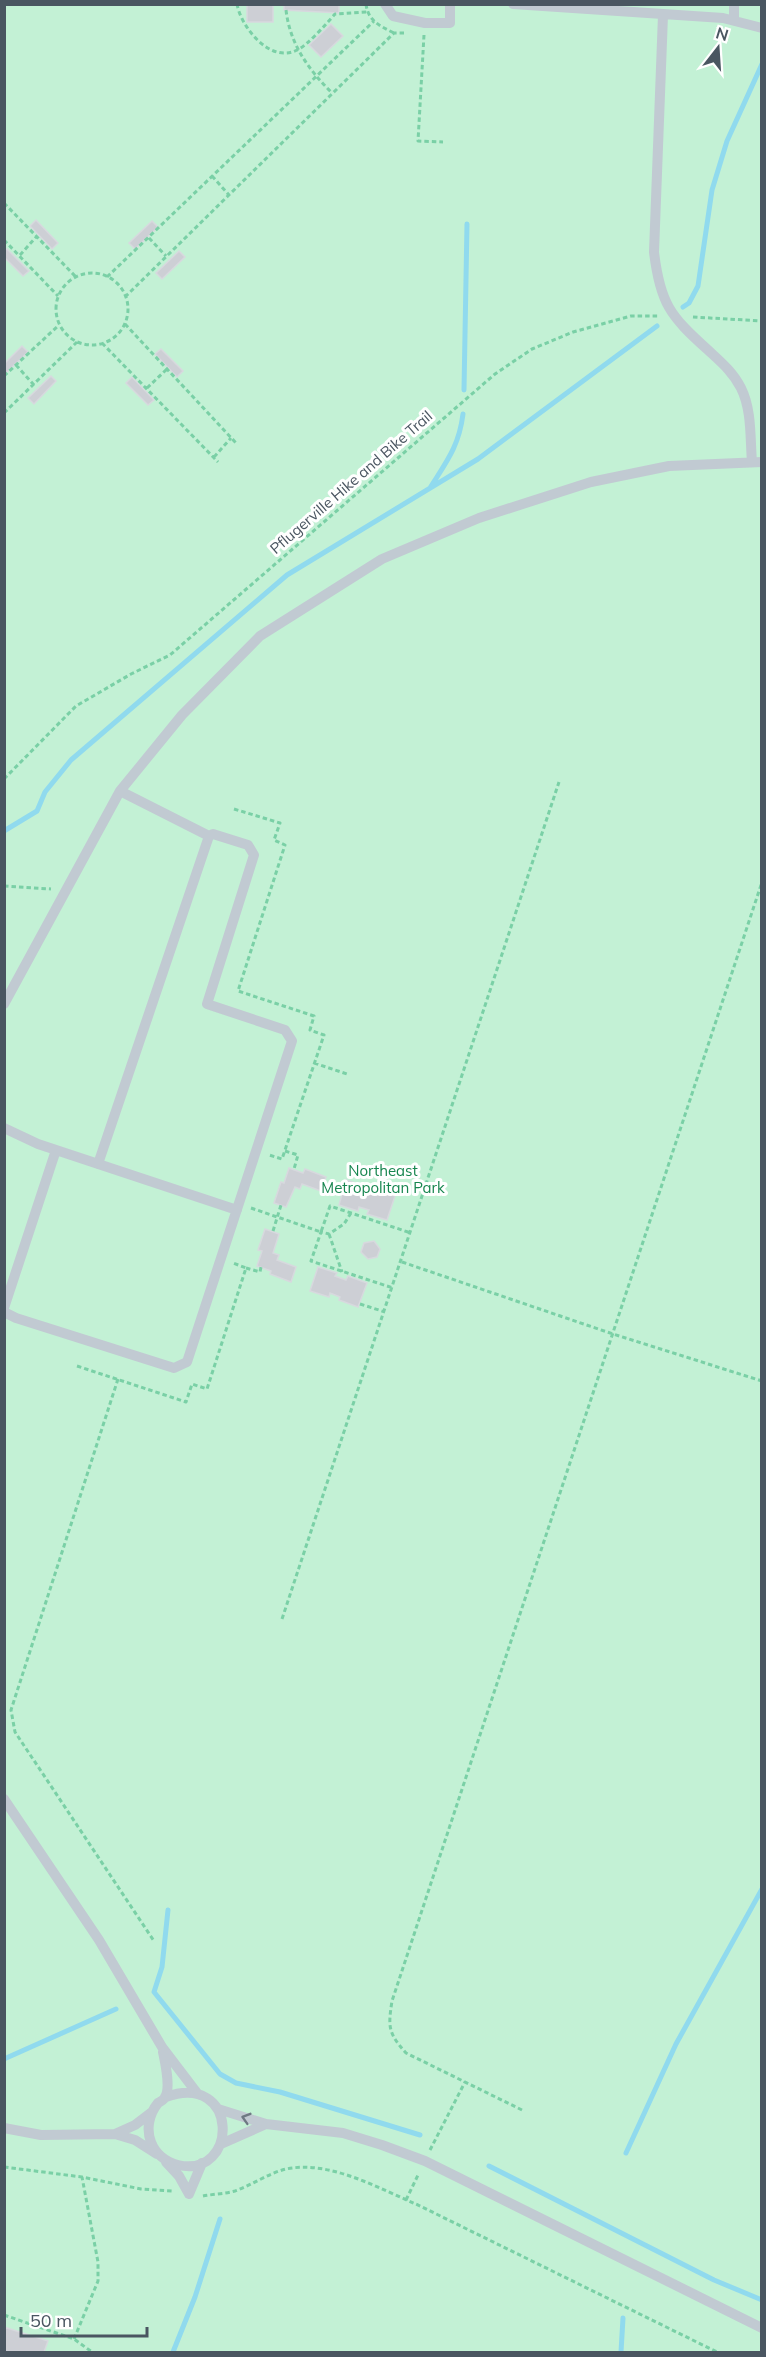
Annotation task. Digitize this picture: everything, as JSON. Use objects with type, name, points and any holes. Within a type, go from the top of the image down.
[{"type":"lane","points":[[386,4],[393,16],[425,23],[450,22],[450,4]]},
{"type":"lane","points":[[513,4],[734,20],[762,28]]},
{"type":"lane","points":[[734,4],[734,20]]},
{"type":"lane","points":[[4,1004],[120,791],[182,715],[260,636],[382,559],[479,518],[591,482],[669,466],[757,462],[748,409],[742,390],[730,371],[673,316],[663,299],[657,279],[654,252],[663,15]]},
{"type":"lane","points":[[120,791],[209,837]]},
{"type":"lane","points":[[56,1150],[4,1310],[16,1318],[174,1368],[187,1362],[292,1041],[285,1030],[207,1004],[254,855],[248,845],[213,834],[209,837],[98,1164]]},
{"type":"lane","points":[[4,1128],[56,1150],[237,1210]]},
{"type":"lane","points":[[4,1799],[99,1940],[162,2047],[197,2093]]},
{"type":"lane","points":[[162,2047],[167,2074],[166,2097]]},
{"type":"lane","points":[[4,2128],[41,2135],[115,2134],[135,2140],[176,2165],[189,2166],[201,2163],[216,2152],[224,2127],[218,2109],[209,2099],[197,2093],[181,2091],[166,2097],[135,2125],[115,2134]]},
{"type":"lane","points":[[218,2109],[266,2124],[343,2133],[425,2161],[762,2328]]},
{"type":"lane","points":[[152,2112],[149,2134],[161,2157],[179,2176],[189,2193],[201,2163]]},
{"type":"lane","points":[[220,2144],[266,2124]]},
{"type":"path","points":[[237,4],[239,15],[255,39],[272,49],[286,53],[298,50],[335,14],[367,12]]},
{"type":"path","points":[[366,4],[367,12],[374,21],[394,33],[424,34],[418,141],[442,142]]},
{"type":"path","points":[[286,10],[298,50],[315,75],[333,93]]},
{"type":"path","points":[[107,277],[315,75],[374,21]]},
{"type":"path","points":[[125,297],[394,33]]},
{"type":"path","points":[[212,176],[229,195]]},
{"type":"path","points":[[4,204],[76,277]]},
{"type":"path","points":[[19,256],[37,237]]},
{"type":"path","points":[[149,238],[167,257]]},
{"type":"path","points":[[4,240],[58,296]]},
{"type":"path","points":[[97,274],[107,277],[115,282],[125,297],[128,306],[125,324],[113,339],[86,345],[77,342],[63,332],[59,325],[56,306],[58,296],[62,288],[76,277],[97,274]]},
{"type":"path","name":"Pflugerville Hike and Bike Trail","points":[[4,779],[76,706],[131,674],[170,655],[495,374],[532,349],[573,332],[632,316],[762,321]]},
{"type":"path","points":[[125,324],[237,444]]},
{"type":"path","points":[[4,376],[59,325]]},
{"type":"path","points":[[4,413],[77,342]]},
{"type":"path","points":[[102,343],[218,462]]},
{"type":"path","points":[[16,365],[34,385]]},
{"type":"path","points":[[146,389],[167,369]]},
{"type":"path","points":[[214,457],[231,438]]},
{"type":"path","points":[[282,1619],[560,782]]},
{"type":"path","points":[[234,808],[279,823],[274,840],[285,844],[238,991],[314,1016],[310,1030],[324,1035],[282,1159],[267,1155]]},
{"type":"path","points":[[522,2110],[406,2053],[392,2038],[389,2020],[392,2001],[762,882]]},
{"type":"path","points":[[4,886],[65,892]]},
{"type":"path","points":[[314,1063],[347,1074]]},
{"type":"path","points":[[285,1151],[298,1155],[294,1169]]},
{"type":"path","points":[[254,1197],[251,1208],[329,1234],[344,1224],[351,1213]]},
{"type":"path","points":[[273,1231],[281,1205]]},
{"type":"path","points":[[393,1288],[311,1261],[330,1206],[411,1233]]},
{"type":"path","points":[[329,1234],[342,1272]]},
{"type":"path","points":[[402,1262],[613,1334],[762,1381]]},
{"type":"path","points":[[246,1268],[260,1272],[261,1267]]},
{"type":"path","points":[[360,1304],[385,1312]]},
{"type":"path","points":[[118,1379],[11,1710],[15,1732],[154,1941]]},
{"type":"path","points":[[430,2151],[465,2082]]},
{"type":"path","points":[[4,2167],[82,2177],[141,2189],[177,2192]]},
{"type":"path","points":[[203,2196],[233,2192],[285,2170],[310,2167],[340,2174],[406,2200],[717,2352]]},
{"type":"path","points":[[406,2200],[420,2172]]},
{"type":"path","points":[[74,2339],[98,2281],[98,2262],[82,2177]]},
{"type":"path","points":[[4,2315],[74,2339],[92,2352]]},
{"type":"green space","name":"Northeast Metropolitan Park","points":[[5,5],[761,5],[761,2352],[5,2352]]},
{"type":"building","points":[[247,4],[273,4],[273,22],[247,22]]},
{"type":"building","points":[[284,4],[339,4],[339,13],[284,10]]},
{"type":"building","points":[[331,24],[343,36],[321,57],[309,45]]},
{"type":"building","points":[[36,220],[58,243],[52,249],[30,226]]},
{"type":"building","points":[[152,221],[158,227],[135,249],[129,243]]},
{"type":"building","points":[[7,249],[29,271],[23,276],[4,257],[4,251]]},
{"type":"building","points":[[179,251],[185,257],[162,279],[156,273]]},
{"type":"building","points":[[22,346],[28,352],[5,374],[4,364]]},
{"type":"building","points":[[161,349],[183,371],[177,377],[155,354]]},
{"type":"building","points":[[51,376],[56,381],[34,404],[28,398]]},
{"type":"building","points":[[132,377],[154,400],[148,405],[126,383]]},
{"type":"building","points":[[289,1168],[303,1173],[305,1169],[326,1177],[321,1191],[302,1184],[300,1189],[295,1187],[286,1207],[274,1203],[281,1182],[284,1183]]},
{"type":"building","points":[[346,1180],[395,1196],[387,1220],[367,1214],[369,1210],[359,1207],[358,1211],[339,1205]]},
{"type":"building","points":[[265,1229],[279,1234],[273,1253],[279,1255],[277,1260],[296,1267],[291,1282],[257,1266],[262,1251],[258,1250]]},
{"type":"building","points":[[374,1241],[380,1249],[377,1257],[368,1259],[361,1252],[364,1243]]},
{"type":"building","points":[[318,1267],[337,1273],[335,1276],[346,1280],[348,1276],[367,1283],[358,1307],[339,1300],[340,1297],[330,1293],[329,1297],[310,1291]]},
{"type":"building","points":[[4,2327],[48,2341],[44,2352],[4,2352]]},
{"type":"waterway","points":[[683,307],[689,303],[698,286],[712,190],[727,141],[762,64]]},
{"type":"waterway","points":[[464,390],[467,224]]},
{"type":"waterway","points":[[4,831],[37,811],[45,792],[71,760],[287,575],[478,459],[657,326]]},
{"type":"waterway","points":[[430,488],[455,444],[463,414]]},
{"type":"waterway","points":[[626,2153],[676,2044],[762,1889]]},
{"type":"waterway","points":[[168,1910],[162,1967],[154,1992],[220,2074],[236,2083],[280,2092],[420,2135]]},
{"type":"waterway","points":[[4,2059],[116,2009]]},
{"type":"waterway","points":[[489,2166],[714,2280],[762,2300]]},
{"type":"waterway","points":[[173,2352],[195,2297],[220,2219]]},
{"type":"waterway","points":[[621,2352],[623,2318]]}]
